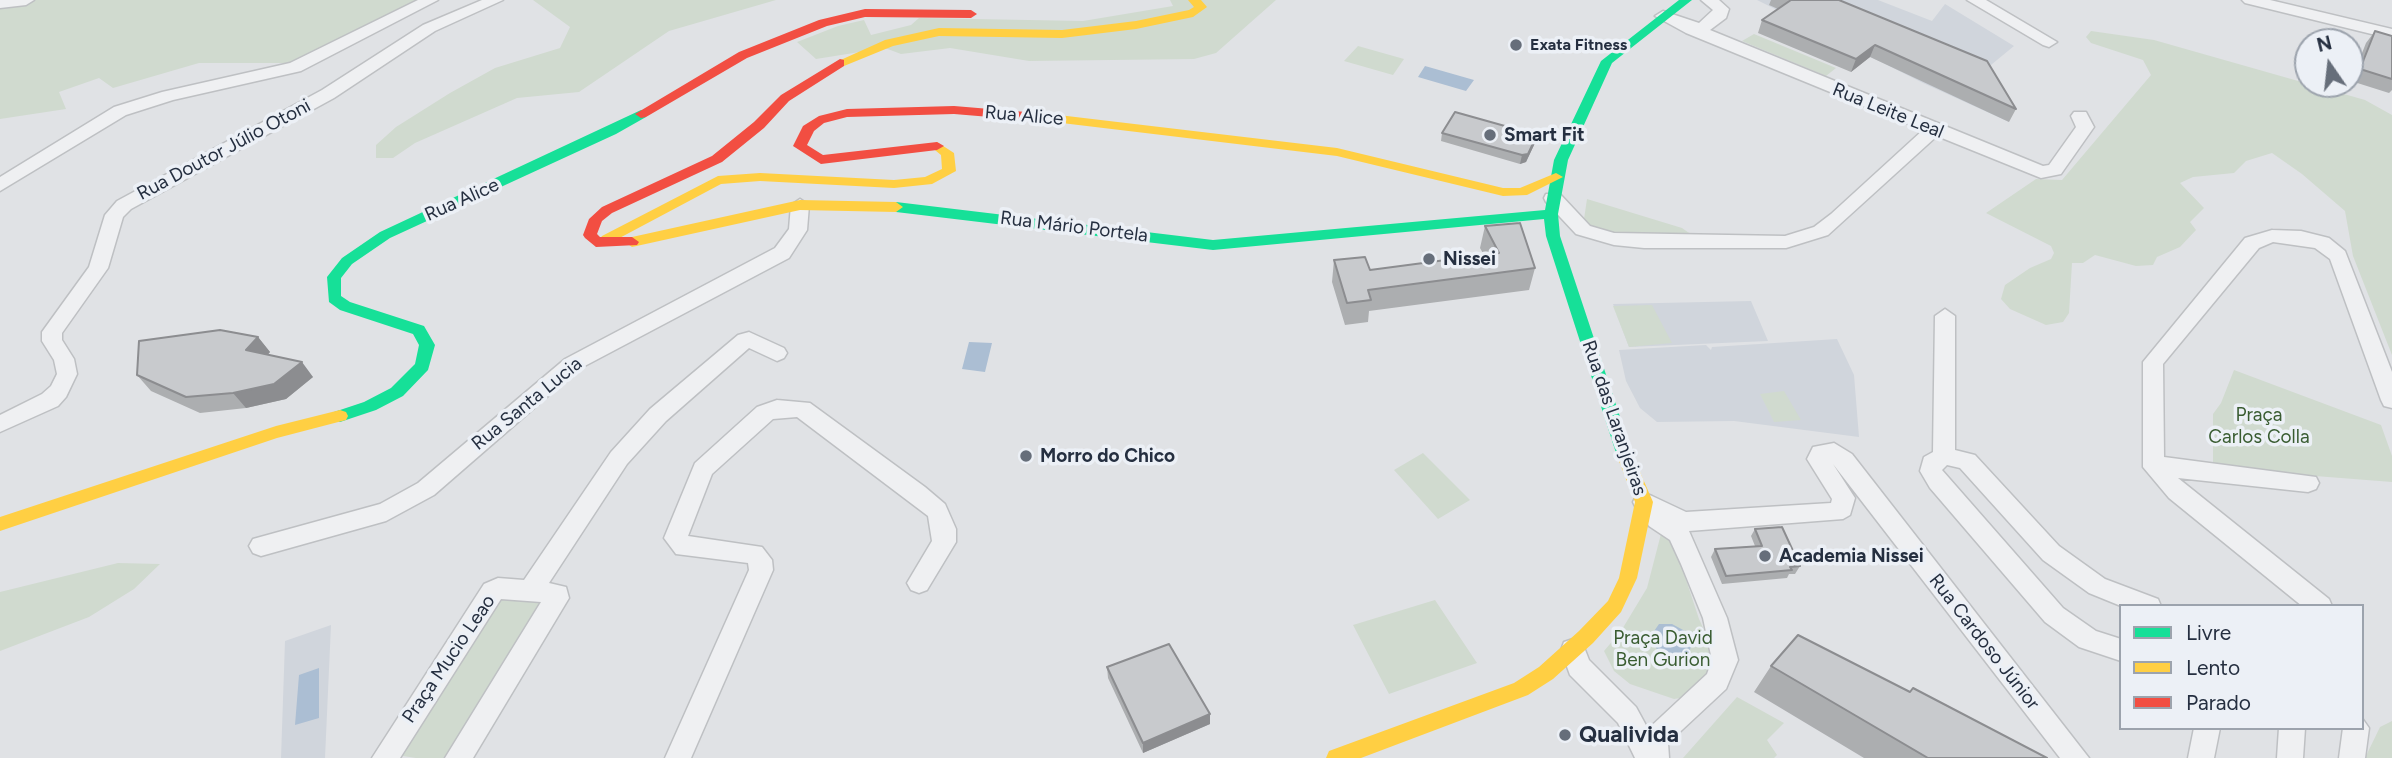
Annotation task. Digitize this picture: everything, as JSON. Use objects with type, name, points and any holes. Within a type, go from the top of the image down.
[{"type":"street","points":[[0,4],[26,0]]},
{"type":"street","points":[[0,185],[120,111],[168,96],[295,67],[430,0]]},
{"type":"street","name":"Rua Doutor Júlio Otoni","points":[[0,424],[28,413],[50,400],[59,391],[67,374],[64,359],[52,341],[52,332],[98,268],[114,215],[124,205],[141,193],[328,94],[429,28],[495,0]]},
{"type":"street","points":[[1066,16],[1116,12],[1176,0]]},
{"type":"street","points":[[600,243],[590,235],[596,219],[717,159],[759,125],[785,98],[818,75],[859,53],[939,32],[1062,34],[1136,25],[1193,13],[1201,7],[1194,0]]},
{"type":"street","name":"Rua das Laranjeiras","points":[[1336,758],[1394,747],[1511,694],[1546,673],[1573,650],[1615,606],[1628,578],[1643,512],[1553,236],[1552,206],[1556,177],[1592,88],[1607,61],[1686,0]]},
{"type":"street","points":[[1692,30],[1705,26],[1720,15],[1721,9],[1709,0]]},
{"type":"street","points":[[1975,0],[2049,42]]},
{"type":"street","points":[[2250,0],[2392,34]]},
{"type":"street","name":"Rua Alice","points":[[0,524],[276,432],[370,406],[397,392],[422,366],[427,345],[419,330],[345,306],[334,298],[332,288],[334,277],[347,261],[385,235],[611,131],[743,55],[785,36],[832,20],[865,13],[981,15]]},
{"type":"street","name":"Rua Leite Leal","points":[[1663,16],[2032,170],[2055,170],[2085,127],[2080,116]]},
{"type":"street","name":"Rua Alice","points":[[600,243],[703,186],[728,178],[760,177],[894,184],[927,181],[949,171],[947,153],[935,145],[821,160],[800,146],[802,137],[819,120],[848,113],[954,110],[1058,119],[1337,152],[1397,164],[1503,192],[1531,190],[1556,177]]},
{"type":"street","points":[[1552,206],[1583,230],[1614,239],[1644,242],[1786,242],[1821,231],[1934,129]]},
{"type":"street","points":[[1503,192],[1515,209],[1503,217]]},
{"type":"street","name":"Rua Mário Portela","points":[[600,243],[626,242],[670,234],[800,205],[939,210],[1213,245],[1503,217],[1552,206]]},
{"type":"street","name":"Rua Santa Lucia","points":[[261,546],[386,512],[426,489],[572,364],[782,254],[797,230],[800,205]]},
{"type":"street","points":[[664,207],[657,225],[670,234]]},
{"type":"street","points":[[2318,604],[2169,485],[2154,467],[2153,370],[2156,356],[2252,243],[2266,237],[2288,236],[2314,240],[2338,256],[2392,400]]},
{"type":"street","points":[[1944,456],[1945,316]]},
{"type":"street","points":[[458,758],[557,598],[557,594],[530,591],[619,458],[657,415],[747,340],[777,353]]},
{"type":"street","points":[[678,758],[761,570],[760,560],[754,554],[684,547],[676,538],[703,469],[765,413],[777,408],[802,409],[917,493],[937,511],[944,529],[944,542],[919,583]]},
{"type":"street","name":"Rua Cardoso Júnior","points":[[1681,528],[1839,510],[1844,505],[1843,495],[1818,459],[1823,452],[1834,452],[1844,460],[2076,758]]},
{"type":"street","points":[[2119,649],[2088,639],[2051,611],[1933,475],[1932,463],[1944,456],[1962,459],[1975,468],[2038,540],[2077,573],[2114,594],[2143,604]]},
{"type":"street","points":[[2154,467],[2308,483]]},
{"type":"street","points":[[1643,512],[1681,528],[1715,618],[1725,660],[1717,681],[1658,736],[1654,747],[1656,758]]},
{"type":"street","name":"Praça Mucio Leao","points":[[385,758],[493,591],[498,588],[530,591]]},
{"type":"street","points":[[1573,650],[1579,667],[1592,683],[1627,715],[1649,758]]},
{"type":"street","points":[[1546,673],[1572,675],[1592,683]]},
{"type":"street","points":[[2201,758],[2207,730]]},
{"type":"street","points":[[2290,758],[2292,730]]},
{"type":"street","points":[[2352,758],[2357,730]]},
{"type":"shaded area","points":[[1757,0],[1878,0],[1932,21],[1945,4],[2014,46],[1980,74],[2009,122],[1923,83]]},
{"type":"shaded area","points":[[1751,301],[1768,341],[1629,347],[1613,304]]},
{"type":"shaded area","points":[[1837,339],[1854,375],[1859,437],[1734,421],[1657,422],[1640,408],[1626,381],[1619,350],[1706,345],[1711,350],[1712,347]]},
{"type":"shaded area","points":[[331,625],[325,758],[281,758],[285,641]]},
{"type":"green space","points":[[0,0],[425,0],[298,63],[199,63],[113,88],[99,78],[59,92],[66,109],[0,119]]},
{"type":"green space","points":[[533,0],[776,0],[669,31],[579,92],[517,98],[415,143],[393,158],[376,158],[376,145],[396,127],[450,93],[495,68],[560,48],[570,27]]},
{"type":"green space","points":[[1170,0],[1276,0],[1216,53],[1194,59],[1029,61],[950,48],[901,54],[885,48],[816,59],[797,42],[838,26],[864,20],[871,35],[911,25],[919,18],[1083,21],[1173,6]]},
{"type":"green space","points":[[2091,31],[2154,40],[2294,80],[2294,98],[2358,98],[2392,115],[2392,355],[2353,256],[2345,211],[2302,174],[2272,153],[2246,161],[2234,173],[2193,177],[2180,183],[2204,208],[2190,222],[2196,230],[2180,247],[2157,257],[2153,265],[2136,266],[2095,255],[2083,263],[2072,263],[2069,313],[2063,322],[2046,325],[2010,309],[2001,299],[2005,285],[2030,268],[2051,259],[2054,253],[2051,246],[1986,213],[2036,179],[2062,180],[2151,75],[2143,60],[2091,43],[2086,37]]},
{"type":"green space","points":[[1754,34],[1836,68],[1826,76],[1742,41]]},
{"type":"green space","points":[[1358,46],[1404,59],[1393,75],[1344,61]]},
{"type":"green space","points":[[1587,199],[1682,228],[1692,235],[1606,233],[1583,226]]},
{"type":"green space","points":[[1652,305],[1672,343],[1629,347],[1613,306]]},
{"type":"green space","name":"Praça Carlos Colla","points":[[2234,370],[2381,425],[2392,456],[2392,482],[2213,468],[2213,414],[2221,403]]},
{"type":"green space","points":[[1784,391],[1801,420],[1774,422],[1760,394]]},
{"type":"green space","points":[[1423,453],[1470,500],[1438,519],[1394,470]]},
{"type":"green space","name":"Praça David Ben Gurion","points":[[1662,530],[1670,531],[1699,619],[1711,645],[1716,669],[1695,696],[1674,699],[1630,684],[1614,671],[1604,651],[1621,631],[1647,588]]},
{"type":"green space","points":[[118,563],[160,564],[134,589],[89,617],[0,651],[0,592]]},
{"type":"green space","points":[[500,584],[557,592],[461,758],[416,758],[390,754]]},
{"type":"green space","points":[[1435,600],[1477,663],[1389,694],[1353,625]]},
{"type":"green space","points":[[1737,697],[1784,723],[1767,740],[1777,755],[1774,758],[1683,758]]},
{"type":"green space","points":[[2392,721],[2392,758],[2365,758],[2380,727]]},
{"type":"water","points":[[1425,66],[1474,80],[1466,91],[1418,77]]},
{"type":"water","points":[[969,342],[992,343],[985,372],[962,369]]},
{"type":"water","points":[[1659,624],[1672,624],[1685,631],[1692,643],[1689,653],[1679,658],[1659,653],[1650,637]]},
{"type":"water","points":[[319,668],[319,718],[295,725],[299,675]]},
{"type":"building","points":[[1791,0],[1839,0],[1987,61],[2016,109],[1875,45],[1856,59],[1762,20]]},
{"type":"building","points":[[2375,31],[2392,36],[2392,79],[2364,70],[2364,59]]},
{"type":"building","points":[[1455,112],[1537,135],[1528,154],[1522,155],[1442,133]]},
{"type":"building","points":[[1520,223],[1535,268],[1368,290],[1371,300],[1347,303],[1334,260],[1365,257],[1370,270],[1499,253],[1485,226]]},
{"type":"building","points":[[220,330],[258,337],[246,350],[302,362],[274,384],[233,393],[186,397],[137,375],[139,341]]},
{"type":"building","points":[[1782,527],[1800,566],[1790,567],[1792,570],[1726,576],[1715,549],[1762,546],[1755,529]]},
{"type":"building","points":[[1798,635],[1910,692],[1913,688],[2047,758],[1928,758],[1771,666]]},
{"type":"building","points":[[1169,644],[1210,714],[1143,743],[1107,667]]},
{"type":"traffic: fast","points":[[1625,456],[1553,236],[1551,214],[1561,160],[1607,61],[1686,0]]},
{"type":"traffic: fast","points":[[340,416],[370,406],[397,392],[422,366],[427,345],[419,330],[345,306],[334,298],[334,277],[347,261],[385,235],[611,131],[641,114]]},
{"type":"traffic: fast","points":[[896,207],[1213,245],[1551,214]]},
{"type":"traffic: slow","points":[[840,63],[889,43],[939,32],[1062,34],[1136,25],[1193,13],[1201,7],[1194,0]]},
{"type":"traffic: slow","points":[[1050,118],[1337,152],[1503,192],[1522,192],[1556,177]]},
{"type":"traffic: slow","points":[[607,239],[718,180],[760,177],[894,184],[927,181],[949,171],[947,153],[937,146]]},
{"type":"traffic: slow","points":[[632,242],[800,205],[896,207]]},
{"type":"traffic: slow","points":[[0,524],[276,432],[340,416]]},
{"type":"traffic: slow","points":[[1336,758],[1521,689],[1546,673],[1586,637],[1615,606],[1628,578],[1644,502],[1625,456]]},
{"type":"traffic: jam","points":[[641,114],[743,55],[823,23],[865,13],[971,14]]},
{"type":"traffic: jam","points":[[632,242],[596,242],[590,235],[596,219],[607,210],[717,159],[759,125],[785,98],[840,63]]},
{"type":"traffic: jam","points":[[937,146],[821,160],[800,146],[808,129],[819,120],[847,113],[954,110],[1050,118]]},
{"type":"place","name":"Exata Fitness","points":[[1516,45]]},
{"type":"place","name":"Smart Fit","points":[[1490,135]]},
{"type":"place","name":"Nissei","points":[[1429,259]]},
{"type":"place","name":"Morro do Chico","points":[[1026,456]]},
{"type":"place","name":"Academia Nissei","points":[[1765,556]]},
{"type":"place","name":"Qualivida","points":[[1565,735]]}]
